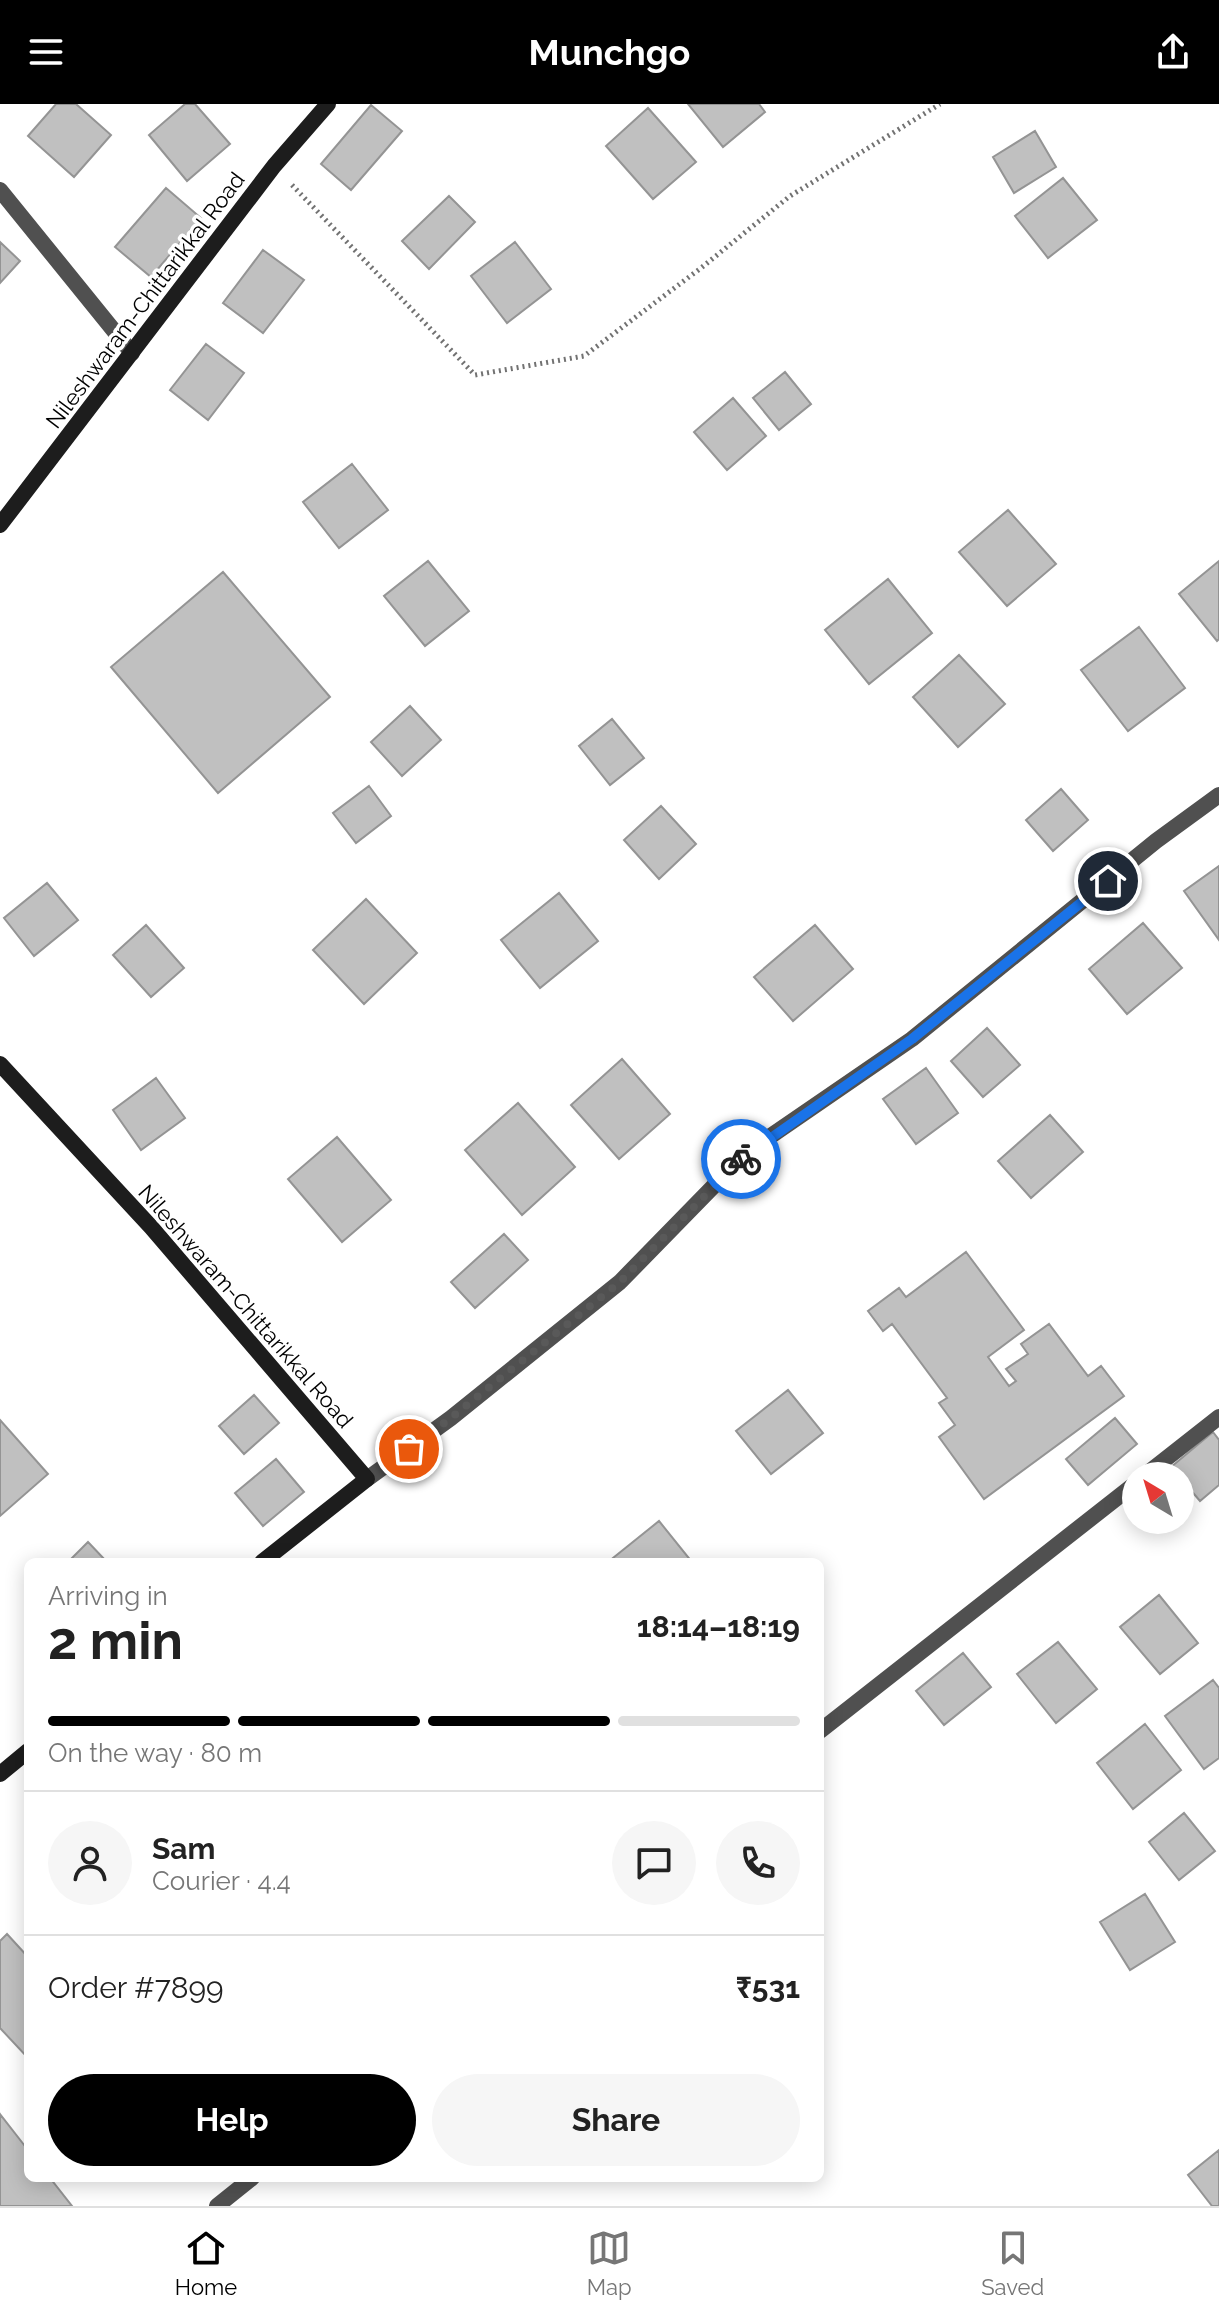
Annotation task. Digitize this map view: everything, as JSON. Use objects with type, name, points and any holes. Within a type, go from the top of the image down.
[{"type":"main road","name":"Nileshwaram-Chittarikkal Road","points":[[0,525],[274,166],[328,104]]},
{"type":"main road","name":"Nileshwaram-Chittarikkal Road","points":[[0,1064],[151,1227],[367,1479]]},
{"type":"main road","points":[[267,1558],[367,1479]]},
{"type":"main road","points":[[0,1774],[24,1754]]},
{"type":"street","points":[[0,190],[132,353]]},
{"type":"street","points":[[367,1479],[451,1418],[620,1282],[746,1153],[912,1039],[1156,841],[1219,795]]},
{"type":"street","points":[[1162,1462],[1219,1417]]},
{"type":"street","points":[[824,1728],[1122,1494]]},
{"type":"street","points":[[217,2206],[247,2182]]},
{"type":"path","points":[[274,166],[475,375],[584,356],[790,196],[940,104]]},
{"type":"building","points":[[56,104],[76,104],[111,135],[74,177],[28,136]]},
{"type":"building","points":[[185,104],[195,104],[230,144],[187,181],[149,135]]},
{"type":"building","points":[[688,104],[759,104],[765,112],[723,147]]},
{"type":"building","points":[[371,105],[402,131],[351,190],[321,164]]},
{"type":"building","points":[[648,108],[696,162],[653,199],[606,146]]},
{"type":"building","points":[[1035,131],[1056,167],[1014,193],[993,157]]},
{"type":"building","points":[[1063,178],[1097,220],[1048,258],[1015,216]]},
{"type":"building","points":[[166,188],[201,218],[151,277],[115,247]]},
{"type":"building","points":[[449,196],[475,222],[429,269],[402,241]]},
{"type":"building","points":[[0,242],[20,261],[0,283]]},
{"type":"building","points":[[515,242],[551,289],[507,323],[471,276]]},
{"type":"building","points":[[263,250],[304,280],[263,333],[223,303]]},
{"type":"building","points":[[206,344],[244,373],[208,420],[170,390]]},
{"type":"building","points":[[785,372],[811,404],[779,430],[753,398]]},
{"type":"building","points":[[733,398],[766,436],[727,470],[694,432]]},
{"type":"building","points":[[352,464],[388,510],[339,548],[303,502]]},
{"type":"building","points":[[1008,510],[1056,564],[1007,606],[959,552]]},
{"type":"building","points":[[428,561],[469,611],[425,646],[384,596]]},
{"type":"building","points":[[1219,561],[1219,639],[1217,641],[1179,594]]},
{"type":"building","points":[[223,572],[330,697],[218,793],[111,667]]},
{"type":"building","points":[[888,579],[932,633],[869,684],[825,630]]},
{"type":"building","points":[[1139,627],[1185,688],[1128,731],[1081,670]]},
{"type":"building","points":[[959,655],[1005,704],[958,747],[913,697]]},
{"type":"building","points":[[410,706],[441,740],[402,776],[371,742]]},
{"type":"building","points":[[612,719],[644,758],[610,785],[579,746]]},
{"type":"building","points":[[369,786],[391,816],[356,843],[333,813]]},
{"type":"building","points":[[1061,789],[1088,820],[1053,851],[1026,820]]},
{"type":"building","points":[[661,806],[696,844],[659,879],[624,840]]},
{"type":"building","points":[[1219,866],[1219,940],[1184,891]]},
{"type":"building","points":[[47,883],[78,920],[34,956],[4,918]]},
{"type":"building","points":[[559,893],[598,941],[540,988],[501,940]]},
{"type":"building","points":[[366,899],[417,953],[364,1004],[313,950]]},
{"type":"building","points":[[1143,923],[1182,968],[1127,1014],[1089,969]]},
{"type":"building","points":[[146,925],[184,968],[151,997],[113,955]]},
{"type":"building","points":[[815,925],[853,969],[793,1021],[754,977]]},
{"type":"building","points":[[987,1028],[1020,1065],[983,1097],[951,1061]]},
{"type":"building","points":[[622,1059],[670,1114],[619,1159],[571,1105]]},
{"type":"building","points":[[926,1068],[958,1113],[916,1144],[883,1099]]},
{"type":"building","points":[[156,1078],[185,1118],[141,1150],[113,1110]]},
{"type":"building","points":[[518,1103],[575,1167],[522,1215],[465,1150]]},
{"type":"building","points":[[1050,1115],[1083,1152],[1031,1198],[998,1161]]},
{"type":"building","points":[[337,1137],[391,1200],[342,1242],[288,1179]]},
{"type":"building","points":[[504,1234],[528,1260],[475,1308],[451,1282]]},
{"type":"building","points":[[966,1252],[1024,1330],[988,1357],[1009,1386],[1016,1381],[1006,1369],[1028,1354],[1021,1344],[1049,1324],[1088,1376],[1101,1366],[1124,1396],[984,1499],[939,1437],[955,1425],[939,1403],[947,1398],[892,1324],[883,1331],[868,1311],[899,1288],[906,1297]]},
{"type":"building","points":[[788,1390],[823,1433],[771,1474],[736,1431]]},
{"type":"building","points":[[254,1395],[279,1423],[244,1454],[219,1426]]},
{"type":"building","points":[[1115,1418],[1137,1444],[1088,1485],[1066,1459]]},
{"type":"building","points":[[0,1420],[48,1474],[0,1516]]},
{"type":"building","points":[[1213,1432],[1219,1440],[1219,1485],[1200,1501],[1194,1494],[1194,1462],[1177,1462]]},
{"type":"building","points":[[276,1459],[304,1492],[263,1526],[235,1493]]},
{"type":"building","points":[[659,1521],[689,1558],[613,1558]]},
{"type":"building","points":[[88,1542],[103,1558],[72,1558]]},
{"type":"building","points":[[1159,1595],[1198,1643],[1160,1674],[1120,1627]]},
{"type":"building","points":[[1058,1642],[1097,1689],[1056,1723],[1017,1674]]},
{"type":"building","points":[[963,1653],[991,1687],[944,1725],[916,1691]]},
{"type":"building","points":[[1213,1680],[1219,1688],[1219,1758],[1204,1769],[1165,1716]]},
{"type":"building","points":[[1145,1724],[1181,1770],[1133,1809],[1097,1763]]},
{"type":"building","points":[[1184,1813],[1215,1851],[1179,1880],[1149,1842]]},
{"type":"building","points":[[1145,1894],[1175,1942],[1130,1970],[1100,1922]]},
{"type":"building","points":[[7,1934],[24,1953],[24,2054],[0,2028],[0,1941]]},
{"type":"building","points":[[0,2114],[24,2145],[24,2182],[53,2182],[72,2206],[0,2206]]},
{"type":"building","points":[[1219,2150],[1219,2206],[1212,2206],[1188,2175]]},
{"type":"way so far","points":[[409,1449],[620,1282],[741,1159]]},
{"type":"route","points":[[741,1159],[912,1039],[1108,881]]}]
